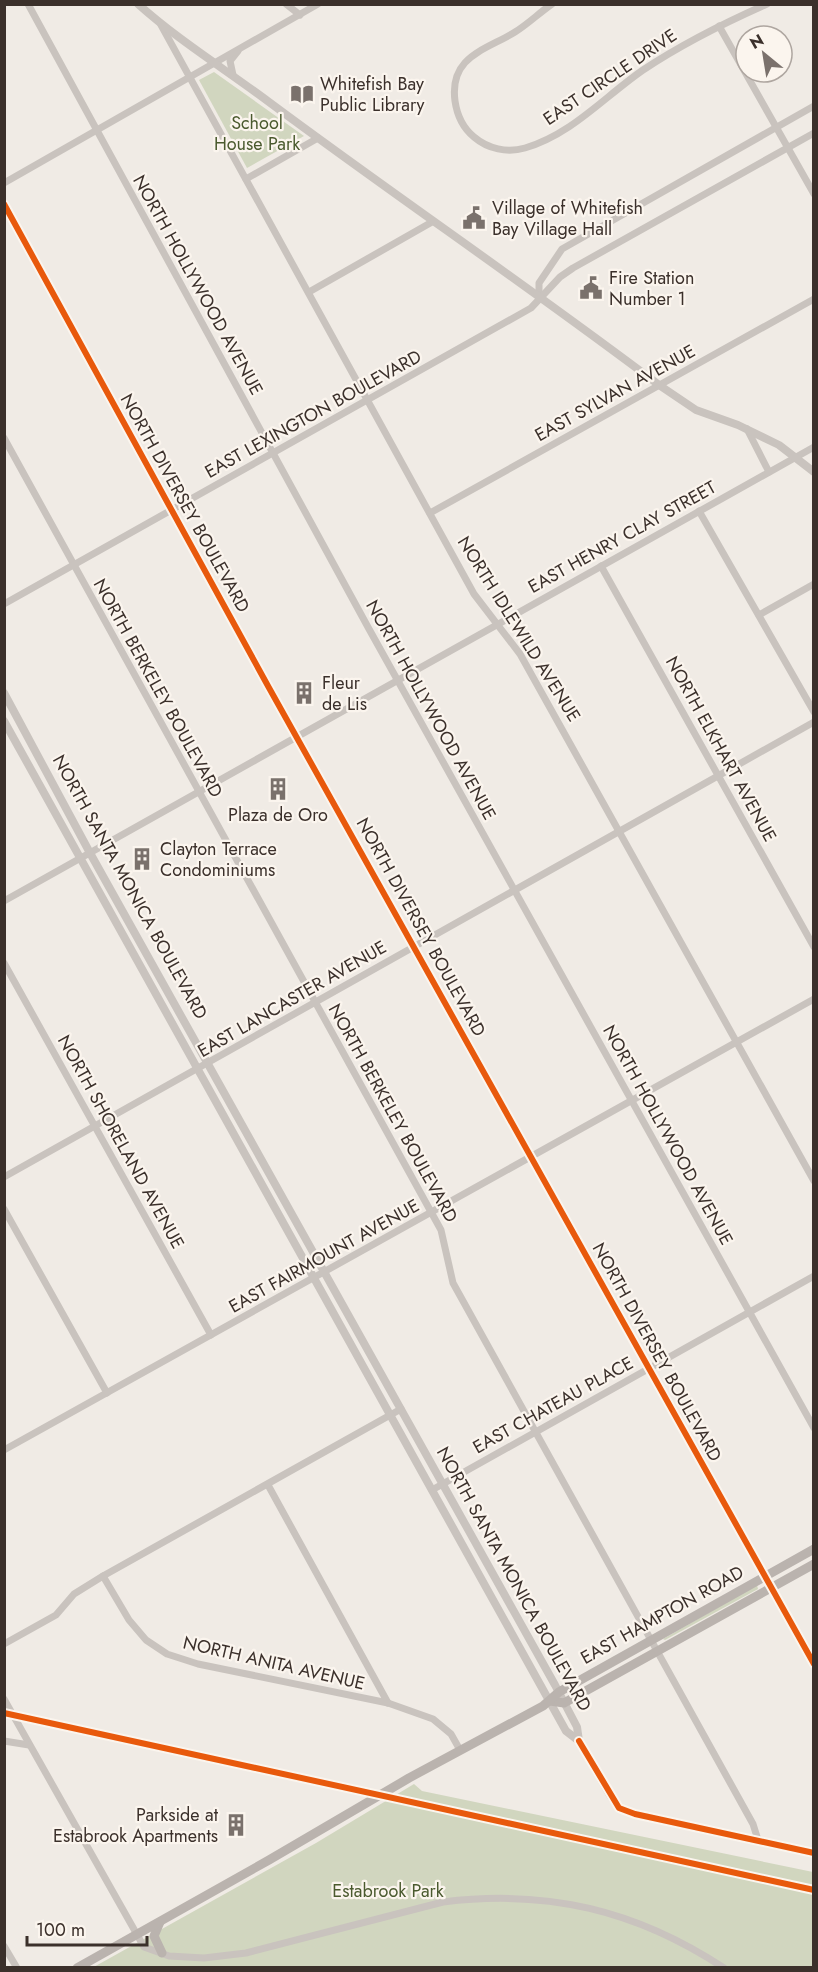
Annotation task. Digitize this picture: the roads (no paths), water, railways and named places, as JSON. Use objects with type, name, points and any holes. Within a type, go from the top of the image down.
[{"type":"main road","name":"EAST HAMPTON ROAD","points":[[77,1968],[550,1701],[559,1692],[592,1673],[813,1550]]},
{"type":"main road","name":"EAST HAMPTON ROAD","points":[[564,1703],[813,1564]]},
{"type":"main road","points":[[592,1673],[599,1684]]},
{"type":"main road","points":[[550,1701],[564,1703]]},
{"type":"main road","points":[[162,1953],[154,1931],[164,1919]]},
{"type":"street","name":"NORTH HOLLYWOOD AVENUE","points":[[28,4],[398,680],[813,1428]]},
{"type":"street","name":"NORTH IDLEWILD AVENUE","points":[[138,4],[161,25],[474,594],[520,654],[813,1181]]},
{"type":"street","points":[[286,4],[300,15]]},
{"type":"street","points":[[4,183],[318,4]]},
{"type":"street","name":"EAST CIRCLE DRIVE","points":[[552,4],[512,34],[481,48],[462,67],[455,96],[458,116],[468,131],[486,144],[511,150],[553,136],[584,117],[642,71],[719,26],[767,4]]},
{"type":"street","points":[[161,25],[216,62],[432,222],[659,385],[696,410],[747,429],[779,445],[813,472]]},
{"type":"street","points":[[719,26],[813,194]]},
{"type":"street","points":[[179,38],[178,50],[182,63]]},
{"type":"street","points":[[233,75],[230,62],[240,49]]},
{"type":"street","points":[[539,298],[539,283],[562,249],[813,106]]},
{"type":"street","name":"EAST LEXINGTON BOULEVARD","points":[[4,604],[531,308],[573,268],[813,133]]},
{"type":"street","points":[[246,179],[318,138]]},
{"type":"street","name":"NORTH DIVERSEY BOULEVARD","points":[[4,204],[297,737],[813,1664]]},
{"type":"street","points":[[309,292],[432,222]]},
{"type":"street","name":"EAST SYLVAN AVENUE","points":[[430,513],[813,299]]},
{"type":"street","points":[[747,429],[769,472]]},
{"type":"street","name":"NORTH BERKELEY BOULEVARD","points":[[4,438],[432,1214],[446,1245],[453,1283],[753,1824],[758,1840]]},
{"type":"street","name":"EAST HENRY CLAY STREET","points":[[4,901],[813,447]]},
{"type":"street","points":[[699,511],[813,712]]},
{"type":"street","name":"NORTH ELKHART AVENUE","points":[[601,566],[813,946]]},
{"type":"street","points":[[759,615],[813,584]]},
{"type":"street","name":"NORTH SANTA MONICA BOULEVARD","points":[[4,693],[90,853],[559,1692],[577,1727],[579,1741]]},
{"type":"street","name":"NORTH SANTA MONICA BOULEVARD","points":[[4,721],[566,1731],[579,1741]]},
{"type":"street","name":"EAST LANCASTER AVENUE","points":[[4,1177],[813,723]]},
{"type":"street","name":"NORTH SHORELAND AVENUE","points":[[4,963],[211,1335]]},
{"type":"street","name":"EAST FAIRMOUNT AVENUE","points":[[4,1450],[432,1214],[813,999]]},
{"type":"street","points":[[4,1209],[107,1393]]},
{"type":"street","name":"EAST CHATEAU PLACE","points":[[432,1490],[813,1276]]},
{"type":"street","points":[[4,1644],[56,1615],[74,1594],[103,1576],[401,1409]]},
{"type":"street","points":[[267,1485],[388,1703]]},
{"type":"street","name":"NORTH ANITA AVENUE","points":[[103,1576],[129,1620],[146,1640],[167,1654],[198,1664],[388,1703],[433,1719],[451,1734],[460,1750]]},
{"type":"street","points":[[4,1699],[144,1947],[162,1953],[204,1958],[246,1953],[434,1904],[474,1898],[519,1897],[597,1908],[646,1925],[692,1947],[724,1968]]},
{"type":"street","points":[[4,1741],[29,1745]]},
{"type":"street","points":[[579,1741],[620,1808],[635,1814],[813,1853]]},
{"type":"street","points":[[4,1946],[16,1968]]},
{"type":"place","name":"Whitefish Bay Public Library","points":[[302,94]]},
{"type":"place","name":"Village of Whitefish Bay Village Hall","points":[[474,218]]},
{"type":"place","name":"Fire Station Number 1","points":[[591,288]]},
{"type":"place","name":"Fleur de Lis","points":[[304,693]]},
{"type":"place","name":"Plaza de Oro","points":[[278,789]]},
{"type":"place","name":"Clayton Terrace Condominiums","points":[[142,859]]},
{"type":"place","name":"Parkside at Estabrook Apartments","points":[[236,1825]]},
{"type":"park label","name":"School House Park","points":[[257,133]]},
{"type":"park label","name":"Estabrook Park","points":[[388,1891]]}]
